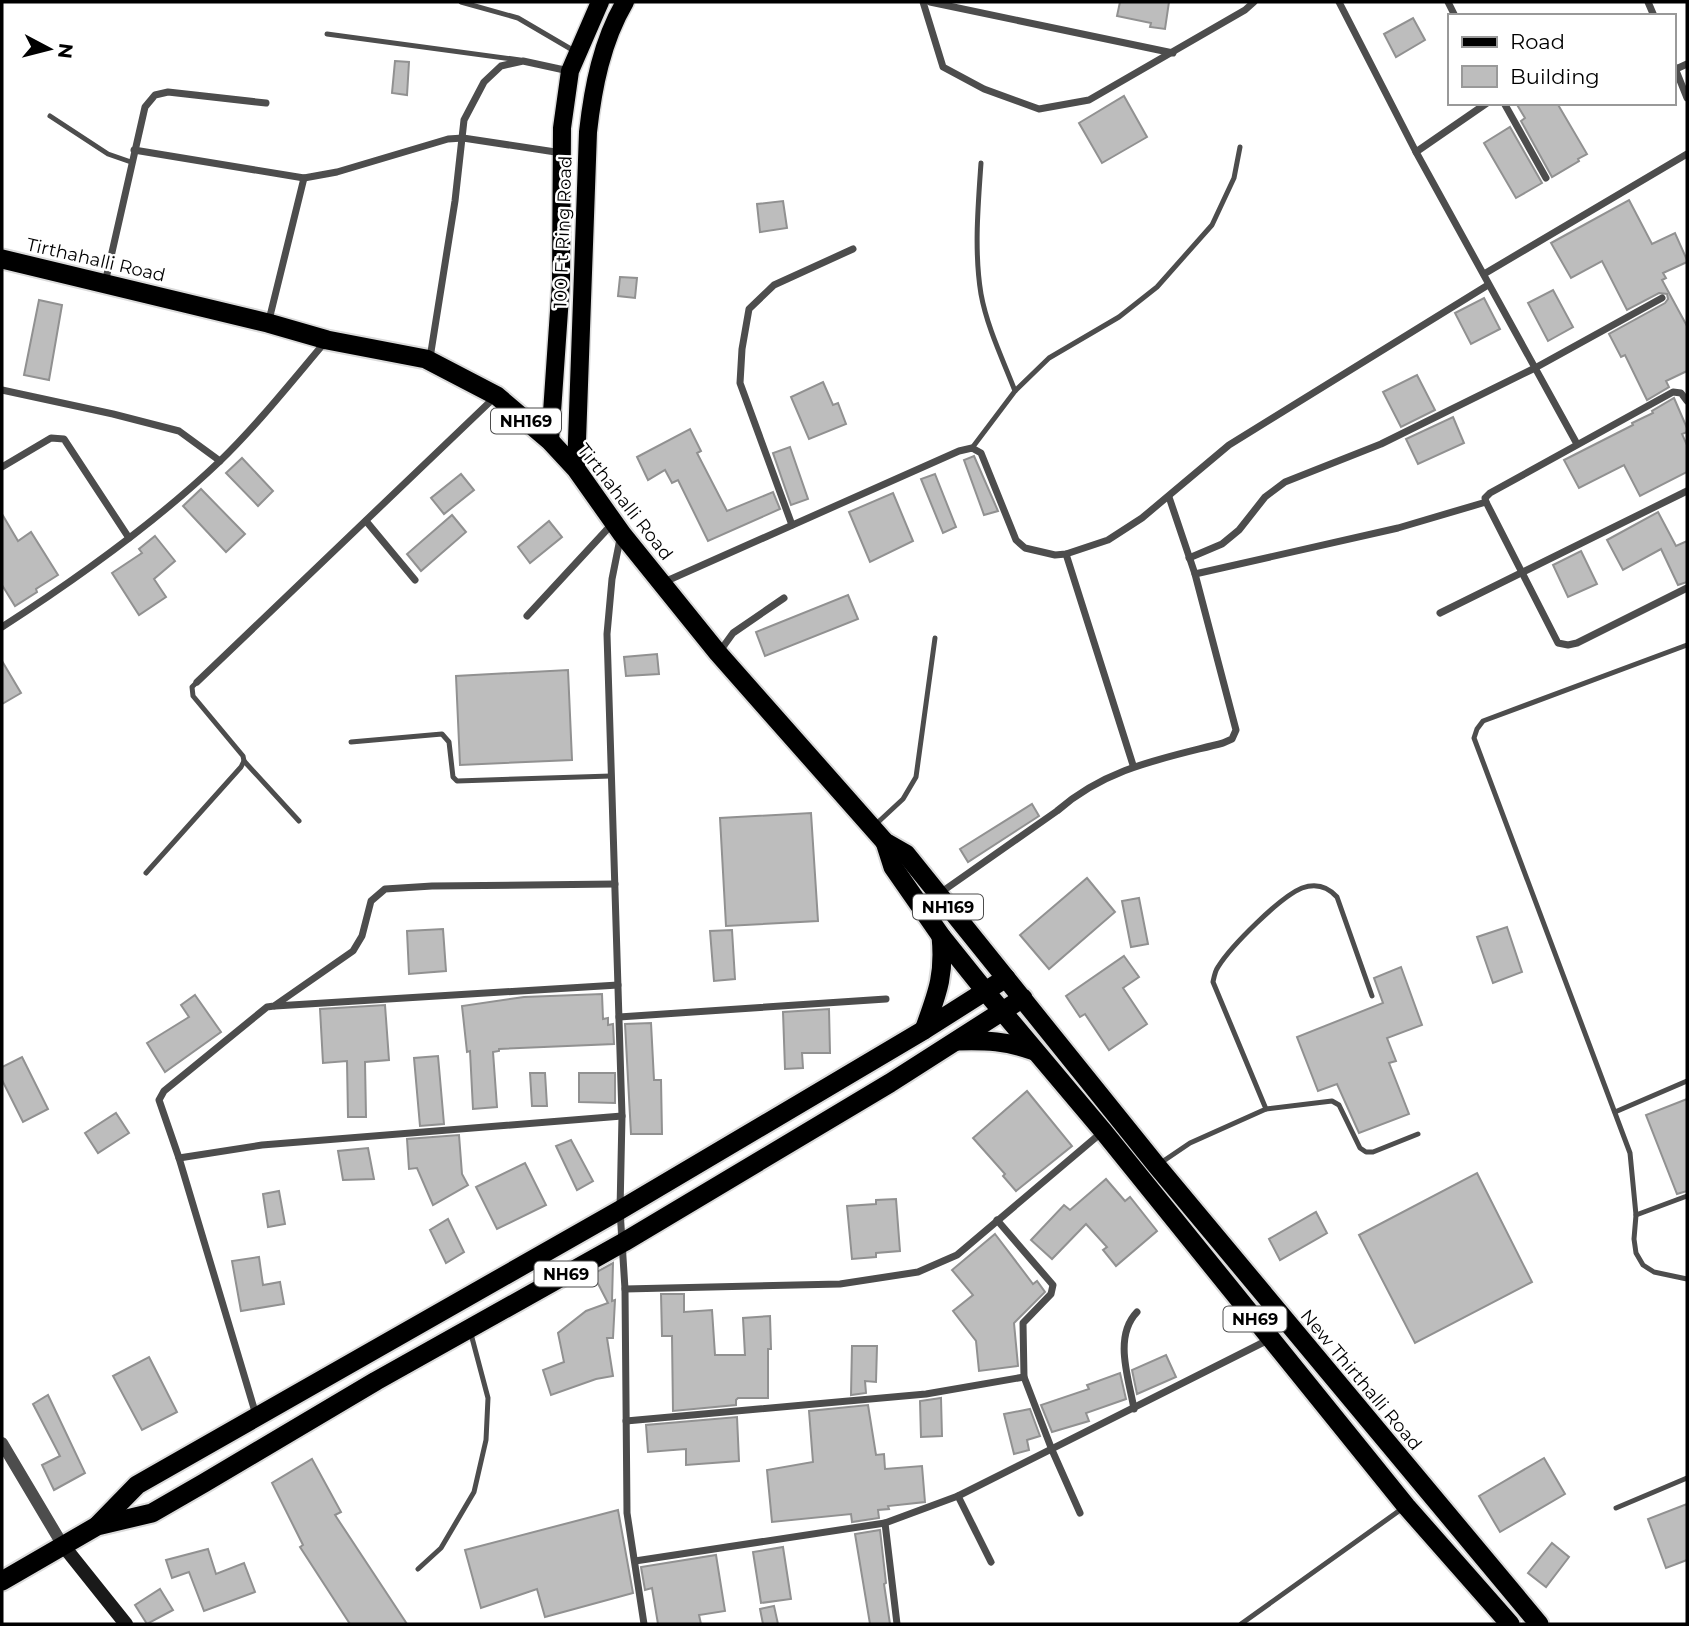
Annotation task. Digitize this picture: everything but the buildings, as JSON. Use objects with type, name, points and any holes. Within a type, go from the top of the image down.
[{"type":"highway","name":"Tirthahalli Road","points":[[2,259],[268,323],[327,340],[430,361],[497,396],[550,441],[576,469],[618,528],[718,653],[879,834],[906,854],[1023,998]]},
{"type":"highway","name":"NH169","points":[[879,834],[893,867],[941,936],[986,992]]},
{"type":"highway","points":[[924,1030],[940,985],[943,959],[941,936]]},
{"type":"highway","name":"NH69","points":[[97,1526],[137,1485],[620,1210],[924,1030],[1006,978]]},
{"type":"highway","name":"NH69","points":[[986,992],[1103,1131],[1406,1506],[1510,1624]]},
{"type":"highway","name":"NH69","points":[[2,1581],[97,1526],[152,1513],[624,1242],[890,1083],[1023,998]]},
{"type":"highway","name":"New Thirthalli Road","points":[[1023,998],[1157,1166],[1539,1624]]},
{"type":"highway","points":[[956,1041],[991,1040],[1015,1043],[1035,1051]]},
{"type":"main road","name":"100 Ft Ring Road","points":[[550,441],[561,282],[562,128],[570,71],[600,2]]},
{"type":"main road","name":"100 Ft Ring Road","points":[[576,469],[588,132],[592,94],[607,38],[625,2]]},
{"type":"main road","points":[[62,1544],[126,1624]]},
{"type":"street","points":[[923,2],[943,67],[984,89],[1039,109],[1089,100],[1174,53],[1254,2]]},
{"type":"street","points":[[930,2],[1174,53]]},
{"type":"street","points":[[1339,2],[1416,152],[1577,444]]},
{"type":"street","points":[[430,361],[464,120],[484,82],[501,66],[523,61],[570,71]]},
{"type":"street","points":[[1675,68],[1687,98]]},
{"type":"street","points":[[104,284],[145,107],[155,95],[168,92],[266,103]]},
{"type":"street","points":[[1416,152],[1484,105]]},
{"type":"street","points":[[1505,105],[1546,178]]},
{"type":"street","points":[[134,150],[304,178],[337,172],[448,139],[463,138],[562,153]]},
{"type":"street","points":[[1483,274],[1687,154]]},
{"type":"street","points":[[268,323],[304,178]]},
{"type":"street","points":[[792,524],[740,383],[742,349],[749,309],[774,285],[853,249]]},
{"type":"street","points":[[662,583],[959,451],[972,448],[981,453],[1016,540],[1026,548],[1041,553],[1066,554],[1108,540],[1169,497],[1229,445],[1488,285]]},
{"type":"street","points":[[1189,558],[1222,544],[1240,530],[1265,497],[1284,482],[1381,444],[1535,368],[1662,298]]},
{"type":"street","points":[[2,626],[57,591],[128,538],[220,461],[327,340]]},
{"type":"street","points":[[2,390],[180,431],[220,461]]},
{"type":"street","points":[[1687,401],[1681,393],[1674,391],[1485,498],[1521,575],[1558,643],[1577,643],[1687,588]]},
{"type":"street","points":[[197,682],[497,396]]},
{"type":"street","points":[[2,467],[51,438],[64,439],[128,538]]},
{"type":"street","points":[[1440,613],[1687,491]]},
{"type":"street","points":[[938,895],[1100,780],[1133,765],[1231,739],[1236,730],[1195,574],[1169,497]]},
{"type":"street","points":[[1195,574],[1398,528],[1486,502]]},
{"type":"street","points":[[366,521],[415,580]]},
{"type":"street","points":[[527,616],[618,528]]},
{"type":"street","points":[[618,528],[607,634],[622,1116],[620,1210],[624,1242],[627,1513],[644,1624]]},
{"type":"street","points":[[1066,554],[1133,765]]},
{"type":"street","points":[[718,653],[733,633],[784,598]]},
{"type":"street","points":[[274,1006],[353,951],[362,936],[371,901],[385,890],[432,886],[615,884]]},
{"type":"street","points":[[256,1416],[159,1100],[163,1090],[267,1007],[618,985]]},
{"type":"street","points":[[619,1017],[886,999]]},
{"type":"street","points":[[179,1158],[262,1145],[622,1116]]},
{"type":"street","points":[[625,1289],[840,1284],[918,1272],[957,1255],[1103,1131]]},
{"type":"street","points":[[998,1220],[1054,1285],[1051,1294],[1023,1323],[1024,1377],[1080,1513]]},
{"type":"street","points":[[1134,1409],[1124,1339],[1129,1320],[1137,1312]]},
{"type":"street","points":[[635,1561],[885,1523],[958,1496],[1270,1339]]},
{"type":"street","points":[[626,1422],[926,1394],[1024,1377]]},
{"type":"street","points":[[2,1443],[62,1544]]},
{"type":"street","points":[[958,1496],[990,1562]]},
{"type":"street","points":[[885,1523],[897,1624]]},
{"type":"lane","points":[[461,2],[517,18],[577,53]]},
{"type":"lane","points":[[327,34],[523,61]]},
{"type":"lane","points":[[50,116],[108,154],[131,162]]},
{"type":"lane","points":[[972,448],[1015,391],[1049,358],[1119,317],[1157,288],[1212,225],[1234,178],[1240,147]]},
{"type":"lane","points":[[981,163],[978,243],[981,294],[1015,391]]},
{"type":"lane","points":[[879,834],[916,777],[935,638]]},
{"type":"lane","points":[[1687,645],[1483,720],[1476,729],[1474,738],[1630,1153],[1636,1215],[1636,1253],[1643,1265],[1654,1272],[1687,1279]]},
{"type":"lane","points":[[197,682],[192,687],[193,696],[243,756],[244,761],[299,821]]},
{"type":"lane","points":[[351,742],[442,734],[449,742],[453,777],[462,782],[611,776]]},
{"type":"lane","points":[[146,873],[244,761]]},
{"type":"lane","points":[[1266,1109],[1213,982],[1216,970],[1224,958],[1268,912],[1302,888],[1318,886],[1329,889],[1337,897],[1372,996]]},
{"type":"lane","points":[[1615,1112],[1687,1081]]},
{"type":"lane","points":[[1157,1166],[1190,1143],[1266,1109],[1332,1101],[1339,1105],[1360,1148],[1366,1152],[1373,1152],[1418,1134]]},
{"type":"lane","points":[[1636,1215],[1687,1196]]},
{"type":"lane","points":[[418,1569],[441,1548],[474,1492],[486,1440],[488,1398],[470,1328]]},
{"type":"lane","points":[[1616,1508],[1687,1478]]},
{"type":"lane","points":[[1241,1624],[1406,1506]]}]
